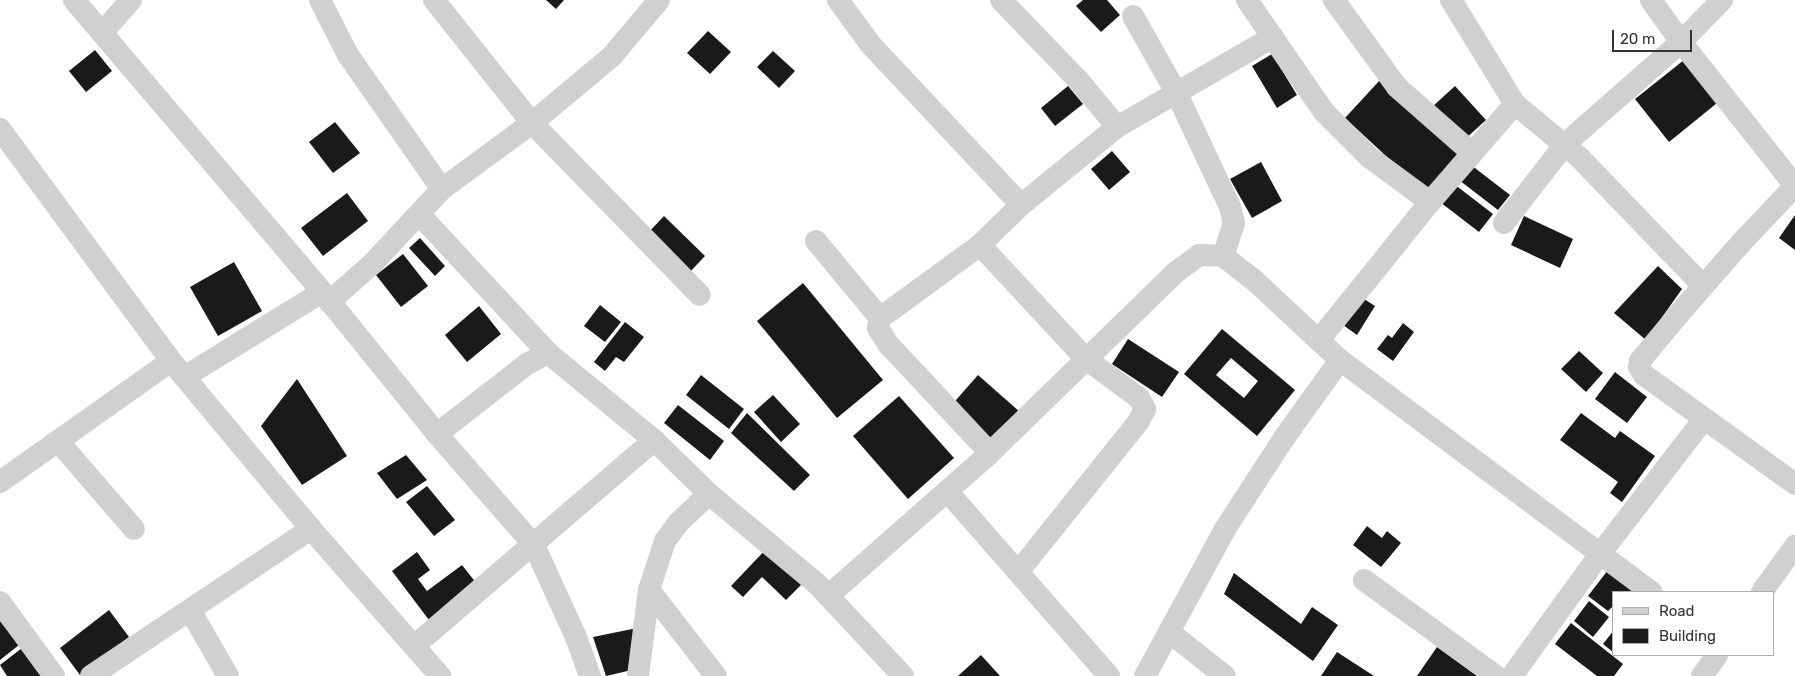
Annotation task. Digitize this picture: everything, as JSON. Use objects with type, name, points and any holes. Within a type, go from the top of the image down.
[{"type":"street","points":[[74,0],[325,297],[437,434],[534,545],[576,637],[590,676]]},
{"type":"street","points":[[102,33],[131,0]]},
{"type":"street","points":[[320,0],[348,55],[442,189]]},
{"type":"street","points":[[434,0],[532,123],[700,295]]},
{"type":"street","points":[[0,482],[58,441],[178,369],[325,297],[372,264],[442,189],[532,123],[612,56],[659,0]]},
{"type":"street","points":[[838,0],[872,45],[1021,205]]},
{"type":"street","points":[[1001,0],[1080,82],[1117,128]]},
{"type":"street","points":[[1247,0],[1329,117],[1369,157],[1430,202]]},
{"type":"street","points":[[1334,0],[1397,87],[1472,153]]},
{"type":"street","points":[[1451,0],[1515,104],[1565,144],[1703,286]]},
{"type":"street","points":[[1651,0],[1681,42],[1795,186],[1703,286],[1640,361],[1639,367],[1644,376],[1795,484]]},
{"type":"street","points":[[1504,223],[1565,144],[1681,42],[1722,0]]},
{"type":"street","points":[[1133,16],[1177,94],[1230,207],[1234,223],[1223,256]]},
{"type":"street","points":[[990,453],[888,344],[878,328],[880,318],[980,245],[1021,205],[1117,128],[1273,37]]},
{"type":"street","points":[[1319,340],[1430,202],[1515,104]]},
{"type":"street","points":[[3,140],[178,369],[311,529],[440,676]]},
{"type":"street","points":[[419,214],[548,353],[654,440],[709,494],[816,584],[903,676]]},
{"type":"street","points":[[816,241],[880,318]]},
{"type":"street","points":[[980,245],[1086,359],[1139,398],[1144,409],[1139,421],[1018,572]]},
{"type":"street","points":[[828,596],[990,453],[1184,266],[1199,255],[1223,256],[1255,281],[1340,360],[1651,591]]},
{"type":"street","points":[[437,434],[527,364],[548,353]]},
{"type":"street","points":[[1145,676],[1224,529],[1284,438],[1340,360]]},
{"type":"street","points":[[1512,676],[1600,554],[1704,419]]},
{"type":"street","points":[[414,646],[534,545],[654,440]]},
{"type":"street","points":[[58,441],[134,529]]},
{"type":"street","points":[[947,491],[1108,676]]},
{"type":"street","points":[[638,676],[649,590],[665,541],[678,523],[709,494]]},
{"type":"street","points":[[91,676],[311,529]]},
{"type":"street","points":[[1763,591],[1795,546]]},
{"type":"street","points":[[1364,580],[1496,676]]},
{"type":"street","points":[[649,590],[716,676]]},
{"type":"street","points":[[0,602],[54,676]]},
{"type":"street","points":[[190,610],[228,676]]},
{"type":"street","points":[[1169,632],[1225,676]]},
{"type":"street","points":[[1702,676],[1716,656]]},
{"type":"building","points":[[546,0],[564,0],[556,9]]},
{"type":"building","points":[[1083,0],[1107,0],[1120,15],[1101,32],[1076,6]]},
{"type":"building","points":[[708,31],[731,52],[710,74],[687,53]]},
{"type":"building","points":[[95,50],[112,71],[86,92],[69,71]]},
{"type":"building","points":[[773,51],[795,71],[779,88],[757,67]]},
{"type":"building","points":[[1272,54],[1297,95],[1277,108],[1252,66]]},
{"type":"building","points":[[1689,56],[1722,99],[1669,142],[1635,99]]},
{"type":"building","points":[[1380,80],[1463,157],[1428,195],[1345,118]]},
{"type":"building","points":[[1068,86],[1083,104],[1055,126],[1041,108]]},
{"type":"building","points":[[1455,86],[1486,120],[1463,141],[1432,107]]},
{"type":"building","points":[[335,122],[360,153],[333,173],[309,142]]},
{"type":"building","points":[[1112,151],[1130,172],[1109,190],[1091,169]]},
{"type":"building","points":[[1261,162],[1282,201],[1252,218],[1230,179]]},
{"type":"building","points":[[1471,165],[1510,195],[1498,210],[1459,180]]},
{"type":"building","points":[[1454,184],[1493,214],[1479,232],[1440,202]]},
{"type":"building","points":[[347,193],[368,221],[323,256],[301,228]]},
{"type":"building","points":[[1795,215],[1795,250],[1779,238]]},
{"type":"building","points":[[664,216],[705,256],[689,273],[648,233]]},
{"type":"building","points":[[1524,216],[1573,239],[1560,268],[1511,245]]},
{"type":"building","points":[[420,238],[445,266],[435,276],[409,248]]},
{"type":"building","points":[[403,254],[428,286],[401,307],[376,275]]},
{"type":"building","points":[[234,262],[262,311],[218,336],[190,287]]},
{"type":"building","points":[[1658,266],[1682,289],[1646,340],[1614,313]]},
{"type":"building","points":[[803,283],[883,380],[837,418],[757,321]]},
{"type":"building","points":[[1361,297],[1375,306],[1357,335],[1343,325]]},
{"type":"building","points":[[600,305],[621,322],[605,342],[584,326]]},
{"type":"building","points":[[479,306],[501,334],[467,362],[445,335]]},
{"type":"building","points":[[625,322],[644,337],[624,362],[616,357],[605,371],[594,362]]},
{"type":"building","points":[[1403,323],[1414,332],[1393,361],[1377,349],[1388,335],[1392,338]]},
{"type":"building","points":[[1222,329],[1295,390],[1257,436],[1184,374]],"holes":[[[1231,358],[1258,381],[1244,398],[1216,375]]]},
{"type":"building","points":[[1128,339],[1179,372],[1162,397],[1112,364]]},
{"type":"building","points":[[1579,351],[1603,373],[1586,392],[1561,369]]},
{"type":"building","points":[[1615,372],[1647,397],[1627,423],[1595,399]]},
{"type":"building","points":[[701,375],[744,409],[729,429],[686,395]]},
{"type":"building","points":[[978,375],[1020,412],[991,444],[949,408]]},
{"type":"building","points":[[297,379],[347,456],[302,485],[261,426]]},
{"type":"building","points":[[773,395],[800,424],[781,442],[754,412]]},
{"type":"building","points":[[899,396],[954,458],[908,499],[853,436]]},
{"type":"building","points":[[678,405],[724,441],[710,460],[664,423]]},
{"type":"building","points":[[747,413],[810,475],[794,491],[731,433]]},
{"type":"building","points":[[1581,413],[1615,438],[1620,431],[1655,456],[1622,502],[1610,493],[1618,482],[1560,440]]},
{"type":"building","points":[[406,455],[427,480],[397,499],[377,473]]},
{"type":"building","points":[[427,486],[455,520],[434,536],[406,502]]},
{"type":"building","points":[[1367,526],[1382,538],[1387,531],[1401,543],[1381,567],[1353,545]]},
{"type":"building","points":[[769,546],[805,581],[786,600],[762,577],[743,597],[731,586]]},
{"type":"building","points":[[417,552],[430,570],[418,579],[427,591],[462,565],[477,584],[429,620],[392,571]]},
{"type":"building","points":[[1608,570],[1636,591],[1612,591],[1612,607],[1608,611],[1588,596]]},
{"type":"building","points":[[1234,573],[1301,624],[1312,607],[1338,625],[1313,661],[1224,594]]},
{"type":"building","points":[[1589,601],[1609,617],[1593,637],[1574,621]]},
{"type":"building","points":[[109,610],[129,637],[80,675],[60,648]]},
{"type":"building","points":[[0,621],[19,645],[0,660]]},
{"type":"building","points":[[1571,623],[1623,664],[1614,676],[1597,676],[1555,644]]},
{"type":"building","points":[[642,627],[636,669],[606,676],[593,637]]},
{"type":"building","points":[[1612,633],[1612,651],[1603,644]]},
{"type":"building","points":[[1437,647],[1477,676],[1417,676]]},
{"type":"building","points":[[22,648],[44,676],[7,676],[0,665]]},
{"type":"building","points":[[1337,652],[1374,676],[1321,676]]},
{"type":"building","points":[[981,655],[1000,676],[958,676]]}]
